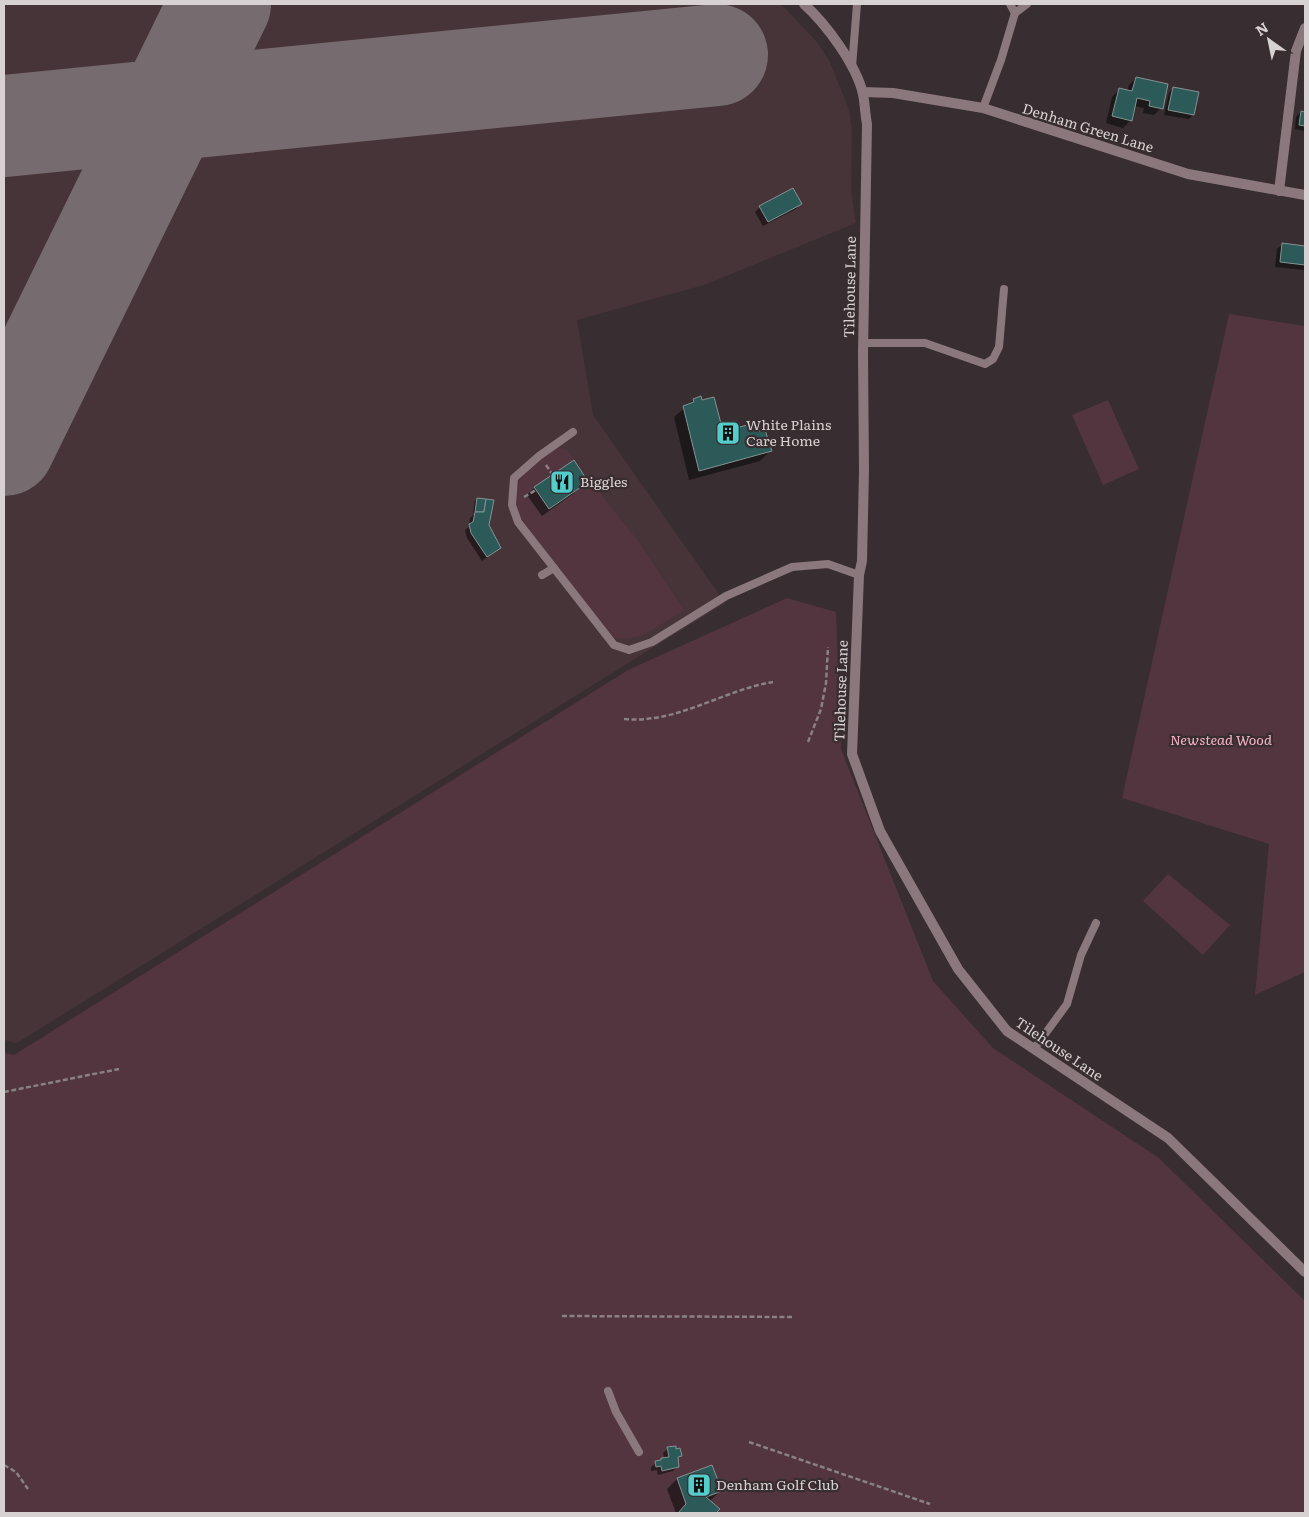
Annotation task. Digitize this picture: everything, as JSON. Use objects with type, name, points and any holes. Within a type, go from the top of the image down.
[{"type":"street","name":"Tilehouse Lane","points":[[804,4],[833,36],[852,68],[862,92],[867,124],[862,561],[859,575],[852,754],[880,831],[958,969],[1007,1031],[1168,1138],[1305,1272]]},
{"type":"street","points":[[1279,191],[1296,50],[1305,28]]},
{"type":"street","name":"Denham Green Lane","points":[[862,92],[893,93],[983,108],[1188,174],[1305,195]]},
{"type":"lane","points":[[852,68],[857,4]]},
{"type":"lane","points":[[1010,4],[1014,13]]},
{"type":"lane","points":[[983,108],[1014,13],[1027,4]]},
{"type":"lane","points":[[863,343],[925,343],[985,364],[993,359],[999,347],[1004,289]]},
{"type":"lane","points":[[573,432],[539,456],[514,478],[512,505],[518,522],[614,645],[628,650],[652,642],[726,596],[792,567],[828,564],[859,575]]},
{"type":"lane","points":[[542,575],[554,568]]},
{"type":"lane","points":[[1034,1050],[1067,1004],[1081,955],[1096,923]]},
{"type":"lane","points":[[608,1391],[616,1412],[639,1452]]},
{"type":"path","points":[[808,742],[822,709],[828,647]]},
{"type":"path","points":[[624,719],[650,719],[683,712],[743,689],[774,682]]},
{"type":"path","points":[[4,1092],[119,1069]]},
{"type":"path","points":[[562,1316],[792,1317]]},
{"type":"path","points":[[750,1442],[930,1504]]},
{"type":"path","points":[[4,1465],[16,1472],[28,1489]]},
{"type":"shaded area","points":[[4,4],[781,4],[817,42],[830,62],[849,110],[852,132],[851,190],[856,223],[704,285],[577,320],[593,415],[725,603],[17,1043],[4,1040]]},
{"type":"green space","name":"Newstead Wood","points":[[1229,314],[1305,326],[1305,972],[1255,995],[1269,844],[1122,798]]},
{"type":"green space","points":[[1108,400],[1139,469],[1103,485],[1072,415]]},
{"type":"green space","points":[[559,448],[567,450],[587,480],[591,482],[638,541],[684,610],[656,628],[636,637],[625,639],[615,637],[606,632],[520,517],[516,493],[520,480],[535,462]]},
{"type":"green space","name":"Denham Golf Club","points":[[787,598],[836,612],[841,749],[933,981],[993,1048],[1159,1158],[1305,1301],[1305,1513],[4,1513],[4,1053],[14,1055],[628,670]]},
{"type":"green space","points":[[1168,874],[1230,925],[1203,955],[1143,901]]},
{"type":"building","points":[[1136,77],[1168,84],[1163,109],[1149,106],[1150,101],[1137,98],[1132,121],[1112,116],[1119,88],[1132,91]]},
{"type":"building","points":[[1173,87],[1199,92],[1194,115],[1168,110]]},
{"type":"building","points":[[1301,111],[1305,112],[1305,126],[1299,125]]},
{"type":"building","points":[[793,188],[802,204],[768,222],[759,206]]},
{"type":"building","points":[[1282,243],[1305,246],[1305,265],[1280,262]]},
{"type":"building","name":"White Plains Care Home","points":[[701,396],[702,400],[714,397],[723,431],[756,423],[759,431],[765,430],[772,451],[699,471],[683,406],[694,402],[693,399]]},
{"type":"building","name":"Biggles","points":[[574,460],[587,480],[579,485],[581,487],[549,509],[534,487]]},
{"type":"building","points":[[477,498],[486,499],[484,512],[475,512]]},
{"type":"building","points":[[486,499],[494,500],[489,525],[501,548],[487,557],[471,533],[469,524],[473,522],[475,512],[484,512]]},
{"type":"building","points":[[676,1446],[676,1449],[680,1448],[682,1456],[678,1457],[679,1467],[662,1471],[661,1466],[656,1467],[655,1461],[669,1457],[667,1447]]},
{"type":"building","name":"Denham Golf Club","points":[[712,1465],[722,1491],[706,1497],[720,1509],[716,1513],[678,1513],[686,1504],[677,1478]]},
{"type":"runway","points":[[4,445],[220,4]]},
{"type":"runway","points":[[4,126],[717,55]]},
{"type":"place","name":"White Plains Care Home","points":[[728,433]]},
{"type":"place","name":"Biggles","points":[[562,482]]},
{"type":"place","name":"Denham Golf Club","points":[[699,1485]]}]
